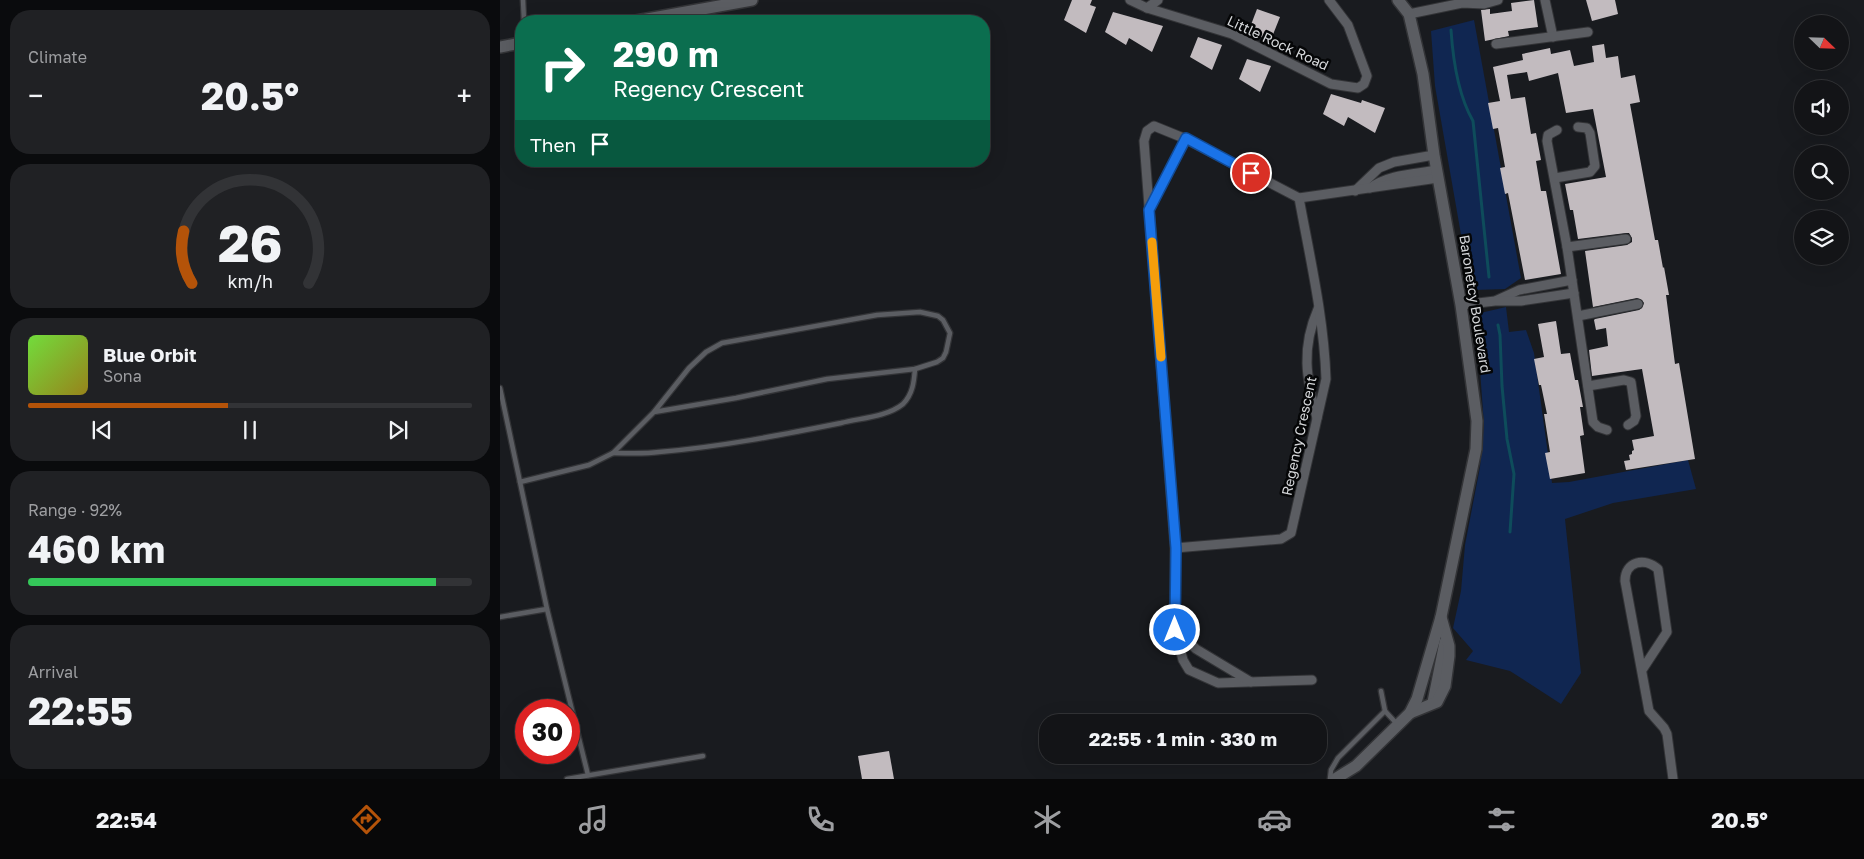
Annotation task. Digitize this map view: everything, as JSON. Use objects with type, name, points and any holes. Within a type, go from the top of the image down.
[{"type":"street","points":[[665,15],[727,2],[752,0]]},
{"type":"street","name":"Little Rock Road","points":[[1130,0],[1147,8],[1232,34],[1331,84],[1358,88],[1364,84],[1367,76],[1348,24],[1329,0]]},
{"type":"street","points":[[1147,8],[1158,0]]},
{"type":"street","name":"Baronetcy Boulevard","points":[[1398,0],[1409,14],[1423,74],[1434,154],[1461,305],[1477,421],[1476,449],[1441,617],[1420,690],[1410,713]]},
{"type":"street","points":[[1409,14],[1464,2],[1484,4],[1498,0]]},
{"type":"street","points":[[1545,0],[1552,37]]},
{"type":"street","points":[[1496,44],[1588,32]]},
{"type":"street","points":[[500,46],[515,44]]},
{"type":"street","points":[[1312,680],[1218,683],[1189,670],[1183,660],[1175,630],[1176,548],[1144,141],[1147,131],[1151,126],[1154,126],[1186,138],[1299,198],[1368,189],[1379,181],[1388,179],[1438,174]]},
{"type":"street","points":[[1555,178],[1590,172],[1595,166],[1590,133],[1587,128],[1578,127]]},
{"type":"street","points":[[1558,130],[1548,135],[1547,138],[1567,247],[1593,422],[1598,427],[1607,430]]},
{"type":"street","points":[[1149,210],[1186,138]]},
{"type":"street","points":[[1355,191],[1379,168],[1394,162],[1434,154]]},
{"type":"street","name":"Regency Crescent","points":[[1176,548],[1281,539],[1288,536],[1294,528],[1326,379],[1318,309],[1299,198]]},
{"type":"street","points":[[1567,247],[1626,239]]},
{"type":"street","points":[[1495,301],[1519,290],[1572,280]]},
{"type":"street","points":[[1461,305],[1495,301],[1521,301],[1574,293]]},
{"type":"street","points":[[1578,316],[1638,304]]},
{"type":"street","points":[[1317,420],[1309,388],[1306,365],[1308,339],[1318,309]]},
{"type":"street","points":[[1588,386],[1624,380],[1631,382],[1636,416],[1634,421],[1628,425]]},
{"type":"street","points":[[1642,675],[1667,632],[1658,569],[1653,564],[1645,561],[1634,563],[1628,568],[1625,574],[1625,581],[1642,675],[1649,711],[1666,734],[1673,779]]},
{"type":"street","name":"Baronetcy Boulevard","points":[[1346,779],[1356,766],[1410,713],[1432,705],[1446,635],[1441,617]]},
{"type":"street","points":[[1175,630],[1196,650],[1252,682]]},
{"type":"street","name":"Baronetcy Boulevard","points":[[1335,779],[1356,766]]},
{"type":"lane","points":[[523,0],[524,15]]},
{"type":"lane","points":[[520,482],[589,465],[614,453],[654,412],[689,368],[706,352],[722,343],[877,315],[927,312],[938,316],[947,325],[950,333],[946,352],[943,358],[937,362],[914,368],[827,379],[736,398],[654,412]]},
{"type":"lane","points":[[614,453],[658,453],[695,448],[794,432],[885,413],[902,404],[910,394],[914,383],[914,368]]},
{"type":"lane","points":[[500,388],[547,609],[588,775]]},
{"type":"lane","points":[[500,617],[547,609]]},
{"type":"lane","points":[[1381,691],[1385,711],[1398,724]]},
{"type":"lane","points":[[1330,779],[1331,770],[1338,758],[1385,711]]},
{"type":"lane","points":[[567,779],[703,756]]},
{"type":"shaded area","points":[[1474,20],[1521,278],[1505,289],[1474,290],[1466,263],[1435,86],[1431,31]]},
{"type":"shaded area","points":[[1506,307],[1509,332],[1526,330],[1534,353],[1552,483],[1569,482],[1688,460],[1696,489],[1613,503],[1565,519],[1581,673],[1561,704],[1510,671],[1466,660],[1473,651],[1453,628],[1461,591],[1465,545],[1480,467],[1484,425],[1476,314]]},
{"type":"building","points":[[1072,0],[1092,0],[1090,5],[1096,7],[1086,33],[1064,20]]},
{"type":"building","points":[[1534,0],[1538,27],[1508,31],[1509,36],[1485,41],[1481,10],[1490,9],[1490,14],[1512,11],[1511,3]]},
{"type":"building","points":[[1586,0],[1615,0],[1618,14],[1592,21]]},
{"type":"building","points":[[1257,9],[1280,17],[1270,42],[1249,30]]},
{"type":"building","points":[[1113,12],[1163,26],[1152,52],[1129,38],[1126,45],[1105,32]]},
{"type":"building","points":[[1198,37],[1222,45],[1212,70],[1190,57]]},
{"type":"building","points":[[1604,44],[1606,58],[1618,56],[1621,78],[1635,75],[1640,102],[1630,104],[1655,240],[1658,240],[1664,267],[1669,295],[1666,295],[1675,364],[1679,363],[1695,459],[1626,470],[1624,461],[1630,460],[1629,455],[1634,450],[1632,440],[1654,436],[1642,369],[1592,376],[1589,350],[1608,346],[1606,328],[1596,330],[1595,319],[1639,310],[1644,303],[1637,298],[1593,307],[1585,251],[1627,245],[1632,242],[1632,238],[1629,233],[1626,233],[1578,239],[1573,210],[1570,210],[1565,184],[1606,177],[1593,109],[1566,113],[1558,73],[1529,81],[1527,72],[1507,75],[1511,99],[1525,97],[1531,134],[1536,133],[1541,160],[1536,161],[1541,191],[1546,191],[1561,274],[1525,280],[1508,193],[1505,194],[1500,168],[1505,167],[1498,128],[1493,129],[1488,103],[1500,101],[1493,67],[1523,60],[1522,54],[1550,48],[1551,54],[1570,50],[1574,66],[1594,62],[1592,46]]},
{"type":"building","points":[[1247,59],[1271,66],[1260,92],[1239,79]]},
{"type":"building","points":[[1331,94],[1361,103],[1362,100],[1385,108],[1375,133],[1348,117],[1344,126],[1323,114]]},
{"type":"building","points":[[1556,321],[1561,354],[1570,353],[1575,380],[1578,380],[1583,407],[1580,407],[1584,435],[1580,436],[1585,473],[1550,479],[1545,453],[1550,452],[1544,414],[1547,414],[1534,359],[1544,357],[1538,324]]},
{"type":"building","points":[[889,751],[894,779],[862,779],[858,756]]},
{"type":"waterway","points":[[1451,30],[1457,77],[1473,121],[1489,277]]},
{"type":"waterway","points":[[1498,325],[1507,439],[1514,474],[1510,532]]},
{"type":"slow traffic","points":[[1152,242],[1161,357]]},
{"type":"route","points":[[1175,630],[1176,548],[1149,210],[1186,138],[1251,173]]}]
